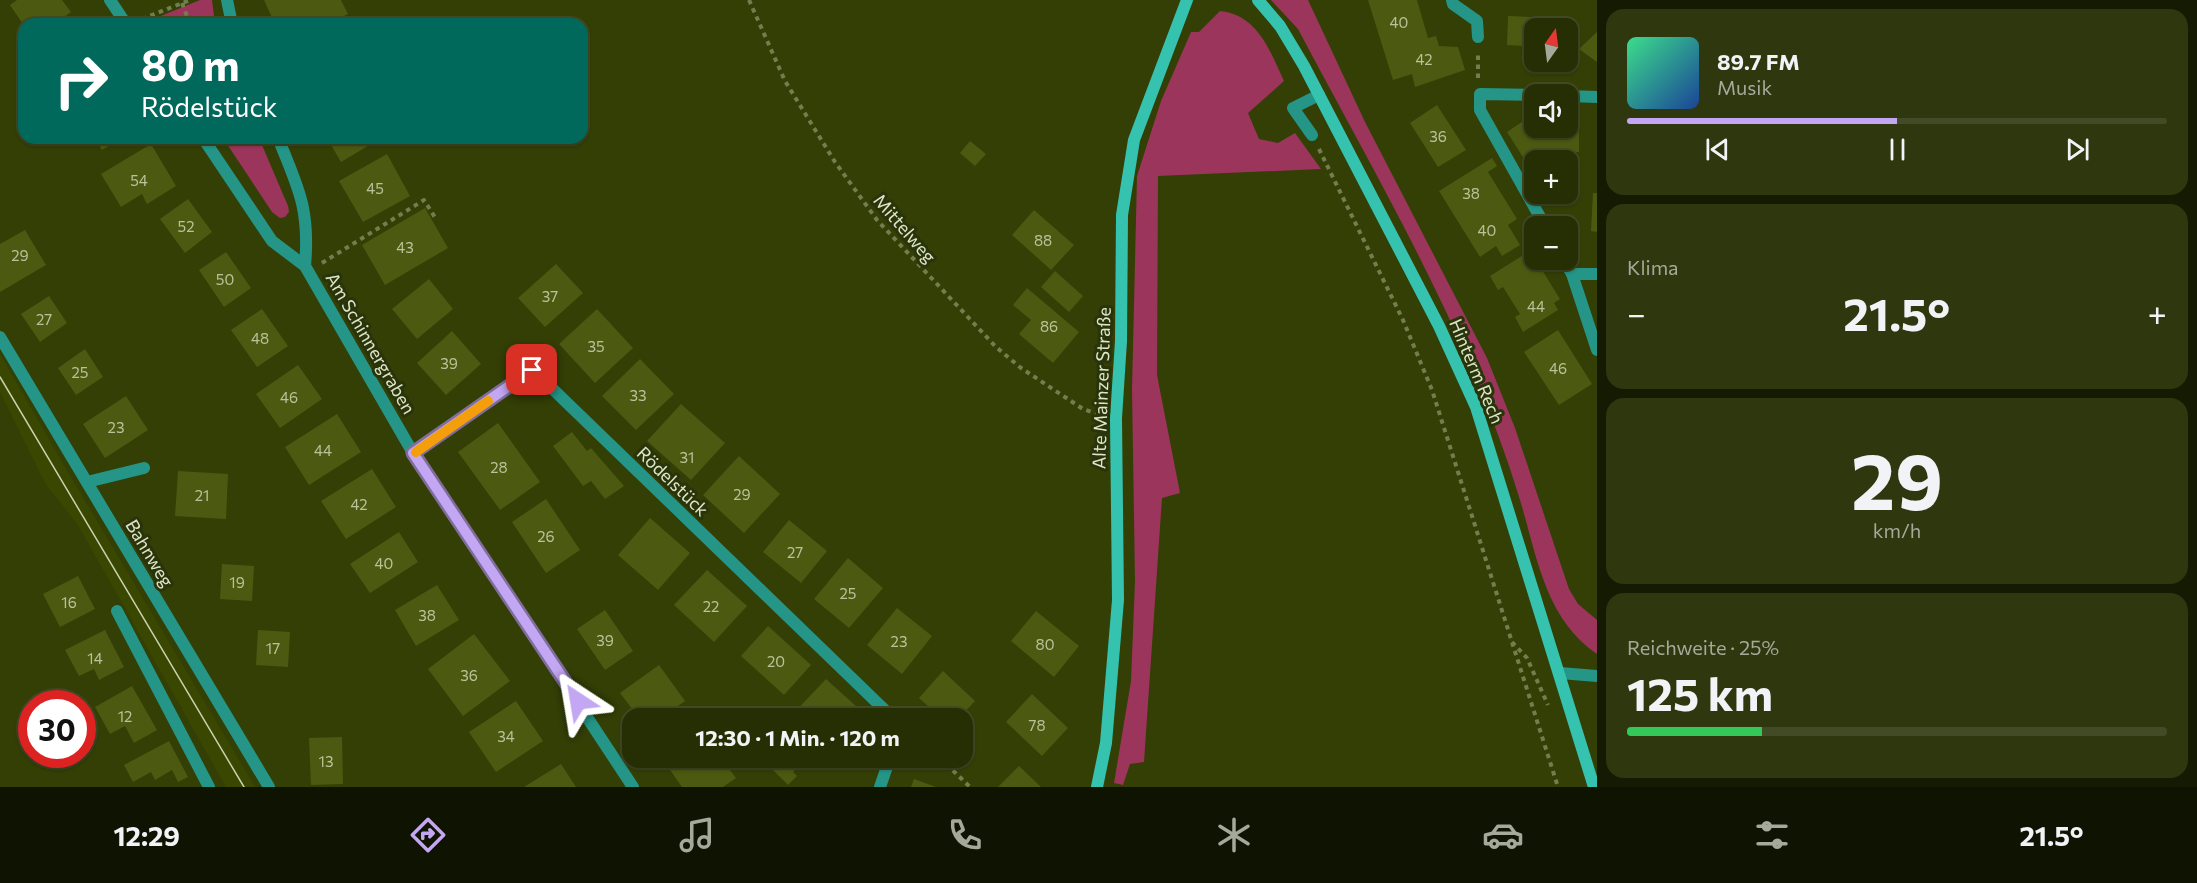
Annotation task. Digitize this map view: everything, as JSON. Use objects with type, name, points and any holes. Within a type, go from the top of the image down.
[{"type":"street","points":[[110,0],[122,18]]},
{"type":"street","points":[[227,0],[231,18]]},
{"type":"street","name":"Alte Mainzer Straße","points":[[1097,787],[1107,732],[1118,600],[1116,418],[1121,341],[1122,215],[1134,140],[1187,0]]},
{"type":"street","name":"Hinterm Rech","points":[[1258,0],[1280,26],[1319,95],[1439,326],[1476,408],[1594,787]]},
{"type":"street","points":[[1452,0],[1453,4],[1477,21],[1478,42]]},
{"type":"street","points":[[1524,95],[1480,94],[1480,110],[1539,216]]},
{"type":"street","points":[[1312,135],[1293,108],[1319,95]]},
{"type":"street","points":[[1578,97],[1597,98]]},
{"type":"street","name":"Am Schinnergraben","points":[[207,144],[272,241],[307,268],[413,453],[633,787]]},
{"type":"street","points":[[280,144],[302,197],[308,232],[307,268]]},
{"type":"street","points":[[1570,270],[1597,350]]},
{"type":"street","points":[[1572,274],[1597,274]]},
{"type":"street","name":"Bahnweg","points":[[0,336],[269,787]]},
{"type":"street","name":"Rödelstück","points":[[413,453],[532,370],[883,708]]},
{"type":"street","points":[[87,482],[144,468]]},
{"type":"street","points":[[117,610],[208,787]]},
{"type":"street","points":[[1560,673],[1597,676]]},
{"type":"street","points":[[880,787],[887,768]]},
{"type":"path","points":[[145,18],[190,0]]},
{"type":"path","name":"Mittelweg","points":[[749,0],[785,81],[835,162],[877,220],[975,327],[1004,354],[1083,409],[1104,417]]},
{"type":"path","points":[[182,3],[188,18]]},
{"type":"path","points":[[1478,42],[1480,94]]},
{"type":"path","points":[[1312,135],[1402,320],[1432,390],[1558,787]]},
{"type":"path","points":[[307,268],[424,200],[436,219]]},
{"type":"path","points":[[1511,642],[1527,658],[1551,712]]},
{"type":"path","points":[[950,768],[970,787]]},
{"type":"shaded area","points":[[200,0],[212,0],[214,18],[156,18]]},
{"type":"shaded area","points":[[1271,0],[1308,0],[1365,122],[1487,358],[1515,428],[1569,589],[1578,604],[1597,620],[1597,654],[1579,640],[1565,623],[1545,585],[1499,438],[1476,378],[1421,260],[1298,29]]},
{"type":"shaded area","points":[[1220,11],[1244,19],[1253,27],[1268,47],[1284,81],[1248,113],[1259,139],[1278,143],[1295,133],[1321,169],[1158,176],[1157,375],[1180,493],[1162,498],[1144,762],[1130,764],[1123,785],[1114,783],[1131,681],[1135,581],[1132,390],[1137,176],[1161,101],[1191,32],[1199,32]]},
{"type":"shaded area","points":[[227,144],[262,144],[289,212],[285,217],[280,218],[272,212]]},
{"type":"shaded area","points":[[0,354],[255,787],[226,787],[78,525],[45,483],[0,392]]},
{"type":"building","points":[[17,0],[62,0],[71,12],[62,18],[19,18],[10,5]]},
{"type":"building","points":[[264,0],[341,0],[348,14],[340,18],[272,18]]},
{"type":"building","points":[[1368,0],[1417,0],[1428,38],[1436,36],[1439,46],[1458,47],[1465,70],[1415,87],[1412,74],[1393,80]]},
{"type":"building","points":[[1508,16],[1557,18],[1524,18],[1524,46],[1507,45]]},
{"type":"building","points":[[1597,32],[1597,62],[1579,49]]},
{"type":"building","points":[[1437,105],[1466,150],[1438,167],[1410,123]]},
{"type":"building","points":[[1579,117],[1579,152],[1578,150],[1524,150],[1524,159],[1507,132],[1524,121],[1524,138],[1578,138]]},
{"type":"building","points":[[970,141],[986,154],[975,166],[960,153]]},
{"type":"building","points":[[98,144],[112,144],[102,150]]},
{"type":"building","points":[[151,144],[176,186],[147,204],[142,194],[121,207],[101,174]]},
{"type":"building","points":[[330,144],[371,144],[341,162]]},
{"type":"building","points":[[387,154],[410,196],[363,222],[339,181]]},
{"type":"building","points":[[1492,158],[1497,166],[1488,172],[1517,219],[1508,225],[1520,245],[1502,256],[1496,246],[1480,257],[1439,191]]},
{"type":"building","points":[[1593,193],[1597,193],[1597,232],[1591,231]]},
{"type":"building","points":[[188,199],[212,232],[185,253],[160,219]]},
{"type":"building","points":[[425,208],[448,248],[385,285],[362,245]]},
{"type":"building","points":[[1034,210],[1074,245],[1051,270],[1012,235]]},
{"type":"building","points":[[25,230],[46,265],[0,292],[0,244]]},
{"type":"building","points":[[226,252],[251,288],[224,307],[199,270]]},
{"type":"building","points":[[1524,255],[1524,270],[1542,270],[1560,299],[1554,303],[1558,310],[1523,332],[1515,317],[1520,314],[1503,287],[1498,290],[1490,276]]},
{"type":"building","points":[[556,264],[583,293],[545,327],[518,298]]},
{"type":"building","points":[[1055,271],[1083,296],[1069,312],[1041,287]]},
{"type":"building","points":[[429,279],[453,309],[417,339],[392,309]]},
{"type":"building","points":[[1027,288],[1079,332],[1053,363],[1019,334],[1031,320],[1013,305]]},
{"type":"building","points":[[49,296],[67,323],[40,342],[21,314]]},
{"type":"building","points":[[262,309],[288,346],[257,367],[231,330]]},
{"type":"building","points":[[597,309],[633,348],[595,383],[559,344]]},
{"type":"building","points":[[1558,330],[1592,384],[1559,405],[1524,352]]},
{"type":"building","points":[[452,331],[481,364],[446,395],[417,363]]},
{"type":"building","points":[[85,349],[103,377],[76,395],[58,368]]},
{"type":"building","points":[[640,359],[674,394],[636,430],[602,396]]},
{"type":"building","points":[[298,365],[322,399],[280,428],[256,394]]},
{"type":"building","points":[[126,396],[148,430],[105,458],[83,424]]},
{"type":"building","points":[[681,404],[725,443],[691,480],[647,441]]},
{"type":"building","points":[[337,414],[361,452],[309,485],[285,447]]},
{"type":"building","points":[[498,423],[540,482],[500,510],[458,452]]},
{"type":"building","points":[[572,432],[587,451],[591,448],[624,486],[605,499],[591,481],[583,486],[553,446]]},
{"type":"building","points":[[739,456],[780,494],[744,533],[703,495]]},
{"type":"building","points":[[372,469],[396,507],[346,539],[321,501]]},
{"type":"building","points":[[178,471],[228,474],[226,519],[175,516]]},
{"type":"building","points":[[546,499],[580,550],[546,573],[512,522]]},
{"type":"building","points":[[650,518],[690,553],[658,590],[618,555]]},
{"type":"building","points":[[789,520],[827,551],[801,583],[763,552]]},
{"type":"building","points":[[399,532],[418,562],[370,593],[350,564]]},
{"type":"building","points":[[848,558],[883,588],[849,628],[814,599]]},
{"type":"building","points":[[222,564],[254,566],[252,601],[220,599]]},
{"type":"building","points":[[707,570],[747,606],[714,642],[674,605]]},
{"type":"building","points":[[78,576],[95,609],[60,627],[43,594]]},
{"type":"building","points":[[437,585],[459,620],[416,646],[395,610]]},
{"type":"building","points":[[897,608],[932,636],[902,674],[867,645]]},
{"type":"building","points":[[605,610],[633,651],[605,670],[577,629]]},
{"type":"building","points":[[1036,611],[1079,646],[1054,677],[1011,641]]},
{"type":"building","points":[[768,626],[811,665],[784,695],[741,656]]},
{"type":"building","points":[[105,630],[124,667],[99,680],[94,669],[79,676],[65,650]]},
{"type":"building","points":[[258,630],[290,632],[288,667],[256,665]]},
{"type":"building","points":[[474,634],[510,681],[463,716],[428,669]]},
{"type":"building","points":[[659,665],[685,701],[675,708],[631,708],[620,693]]},
{"type":"building","points":[[943,671],[975,701],[968,708],[930,708],[919,698]]},
{"type":"building","points":[[826,679],[858,708],[799,708]]},
{"type":"building","points":[[132,686],[157,730],[134,743],[125,726],[110,734],[96,706]]},
{"type":"building","points":[[1032,694],[1068,728],[1042,756],[1006,722]]},
{"type":"building","points":[[516,701],[543,741],[496,772],[469,732]]},
{"type":"building","points":[[342,737],[343,784],[311,785],[309,738]]},
{"type":"building","points":[[169,741],[188,777],[178,782],[172,770],[155,780],[151,772],[133,782],[124,765]]},
{"type":"building","points":[[561,764],[576,787],[524,787]]},
{"type":"building","points":[[1019,766],[1041,787],[998,787]]},
{"type":"building","points":[[669,768],[728,768],[736,778],[723,787],[682,787]]},
{"type":"building","points":[[771,768],[797,768],[793,772],[797,776],[788,785]]},
{"type":"building","points":[[914,779],[936,787],[911,787]]},
{"type":"tram line","points":[[0,377],[244,787]]},
{"type":"slow traffic","points":[[416,452],[488,401]]},
{"type":"route","points":[[532,370],[413,453],[578,701]]}]
